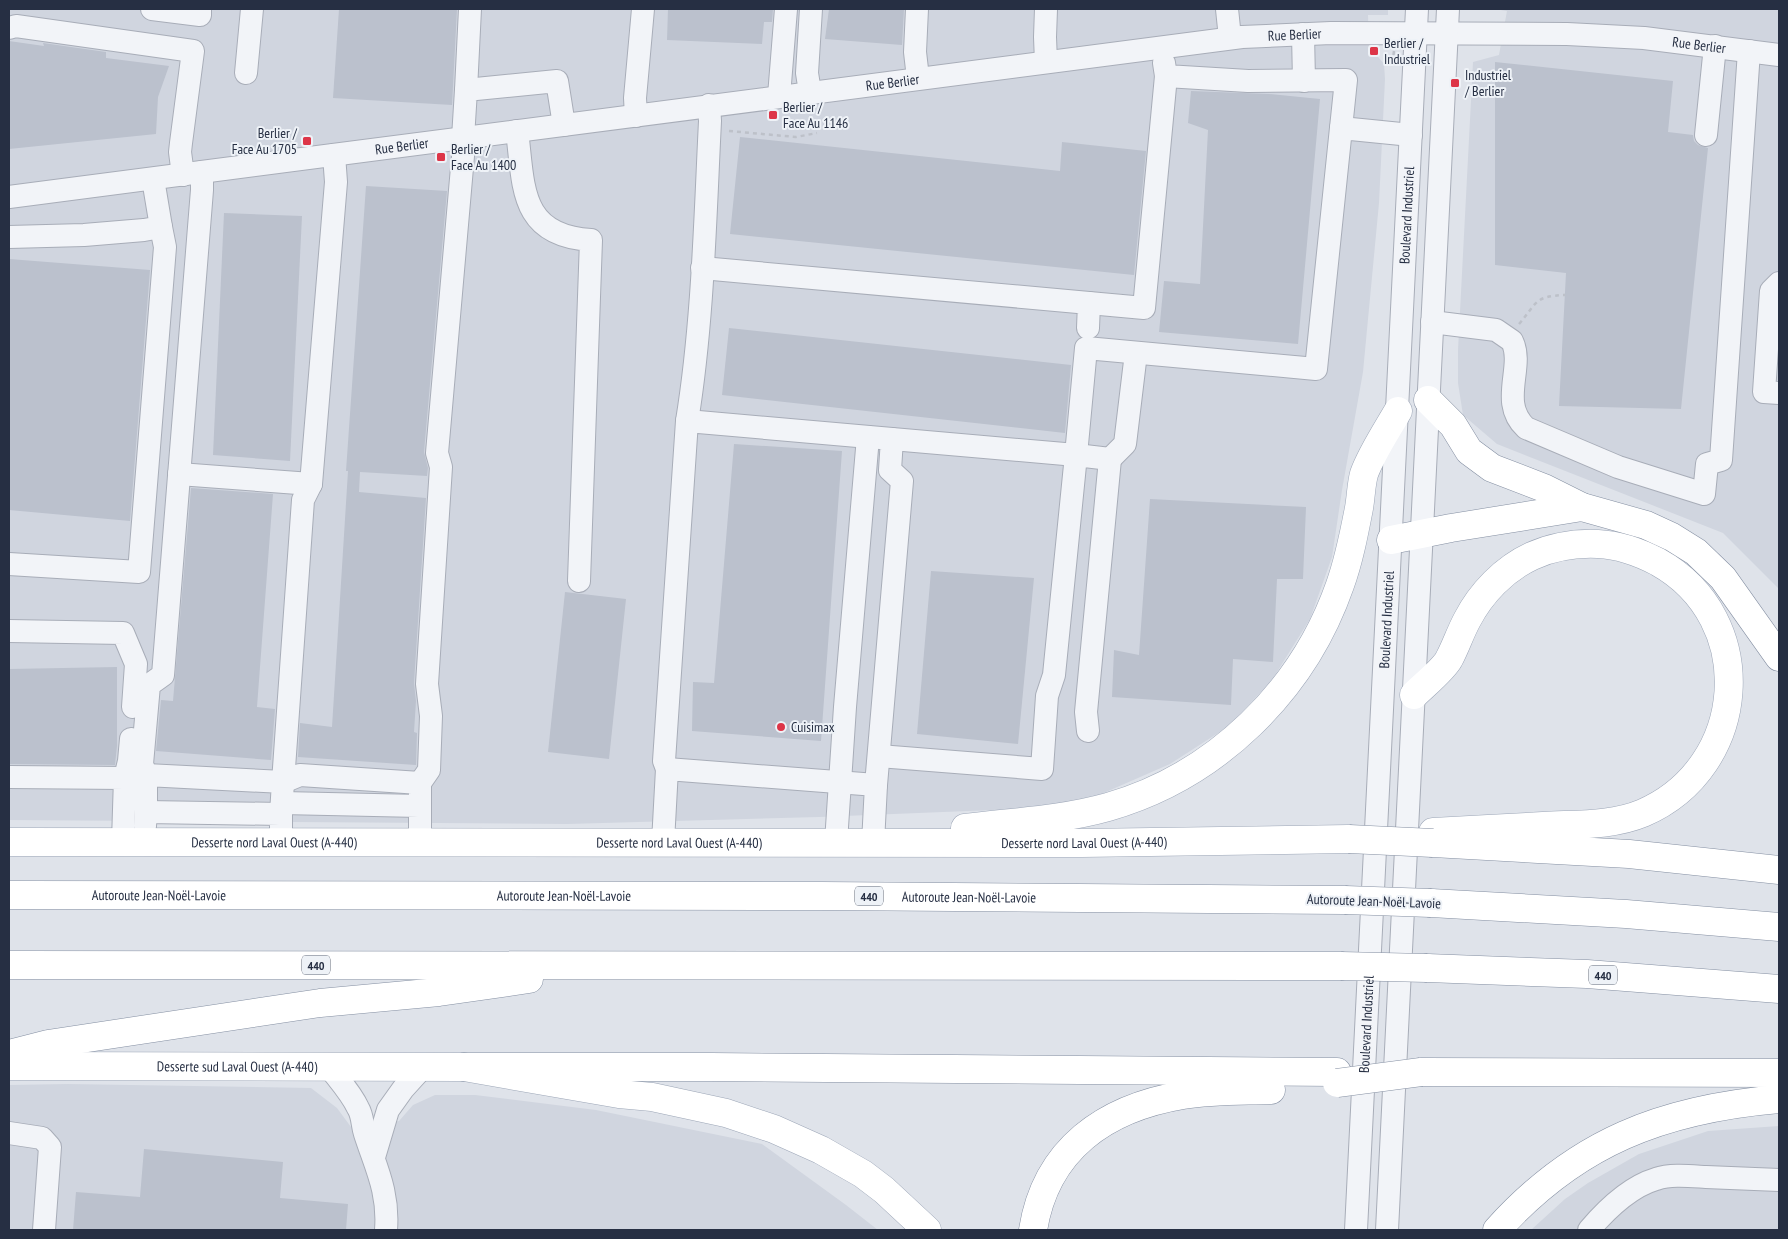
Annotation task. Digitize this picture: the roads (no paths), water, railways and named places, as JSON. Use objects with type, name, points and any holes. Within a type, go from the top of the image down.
[{"type":"main road","points":[[1428,400],[1452,425],[1470,451],[1492,468],[1544,488],[1582,507],[1646,525],[1672,537],[1696,552],[1728,584],[1779,658]]},
{"type":"main road","points":[[859,842],[1059,817],[1108,807],[1166,784],[1192,770],[1228,744],[1255,720],[1283,690],[1307,656],[1325,623],[1346,568],[1355,529],[1364,474],[1398,410]]},
{"type":"main road","points":[[1391,540],[1582,507]]},
{"type":"main road","points":[[1414,694],[1449,661],[1472,610],[1494,583],[1513,567],[1533,556],[1550,550],[1578,545],[1605,544],[1629,550],[1653,560],[1675,573],[1695,592],[1711,615],[1722,640],[1728,667],[1729,690],[1726,713],[1718,739],[1698,773],[1665,802],[1641,814],[1600,823],[1433,838]]},
{"type":"main road","points":[[1433,838],[1629,854],[1779,870]]},
{"type":"main road","name":"Desserte nord Laval Ouest (A-440)","points":[[9,842],[1082,843],[1433,838]]},
{"type":"main road","name":"Autoroute Jean-Noël-Lavoie","points":[[9,895],[832,896],[1345,900],[1626,914],[1779,927]]},
{"type":"main road","name":"440","points":[[9,964],[1341,966],[1587,974],[1779,989]]},
{"type":"main road","points":[[9,1054],[48,1044],[320,1003],[439,992],[622,965]]},
{"type":"main road","name":"Desserte sud Laval Ouest (A-440)","points":[[9,1066],[464,1067]]},
{"type":"main road","points":[[464,1067],[711,1067],[1337,1078],[1421,1072],[1779,1073]]},
{"type":"main road","points":[[464,1067],[678,1102],[750,1120],[798,1139],[842,1161],[884,1190],[927,1230]]},
{"type":"main road","points":[[1033,1230],[1041,1197],[1055,1169],[1083,1136],[1113,1117],[1149,1103],[1183,1095],[1272,1090],[1337,1078]]},
{"type":"main road","points":[[1497,1230],[1523,1203],[1558,1174],[1576,1160],[1614,1139],[1652,1123],[1690,1112],[1732,1104],[1779,1099]]},
{"type":"street","points":[[152,9],[200,15],[200,9]]},
{"type":"street","points":[[246,73],[252,9]]},
{"type":"street","points":[[420,842],[420,784],[429,770],[431,716],[427,684],[441,467],[437,453],[463,156],[470,9]]},
{"type":"street","points":[[636,116],[635,98],[643,9]]},
{"type":"street","points":[[780,96],[786,9]]},
{"type":"street","points":[[810,92],[807,73],[811,9]]},
{"type":"street","points":[[917,9],[915,52],[918,78]]},
{"type":"street","points":[[1046,9],[1046,62]]},
{"type":"street","points":[[1227,9],[1230,38]]},
{"type":"street","name":"Boulevard Industriel","points":[[1356,1230],[1417,9]]},
{"type":"street","points":[[1387,1230],[1448,9]]},
{"type":"street","points":[[9,28],[16,26],[193,50],[180,152],[193,173],[202,200],[162,675],[148,685],[142,764],[136,776],[134,842]]},
{"type":"street","points":[[1303,34],[1304,80]]},
{"type":"street","name":"Rue Berlier","points":[[9,197],[1230,38],[1303,34],[1575,34],[1644,38],[1779,55]]},
{"type":"street","points":[[1706,135],[1715,46]]},
{"type":"street","points":[[702,268],[1144,308],[1166,76],[1160,47]]},
{"type":"street","points":[[1432,322],[1496,330],[1512,341],[1515,352],[1513,404],[1518,419],[1526,428],[1618,467],[1704,494],[1707,464],[1720,460],[1750,51]]},
{"type":"street","points":[[879,756],[1042,769],[1047,696],[1054,675],[1086,348],[1316,369],[1346,80],[1248,81],[1166,76]]},
{"type":"street","points":[[466,90],[557,81],[564,125]]},
{"type":"street","points":[[663,842],[667,769],[664,761],[687,422],[694,376],[702,268],[710,120],[709,105]]},
{"type":"street","points":[[1341,128],[1411,136]]},
{"type":"street","points":[[517,131],[526,196],[537,219],[542,225],[565,236],[590,240],[579,581]]},
{"type":"street","points":[[281,842],[282,800],[304,500],[310,484],[336,182],[334,155]]},
{"type":"street","points":[[9,564],[139,572],[165,247],[153,179]]},
{"type":"street","points":[[9,237],[84,235],[161,227]]},
{"type":"street","points":[[1779,283],[1771,291],[1764,392],[1779,393]]},
{"type":"street","points":[[1088,328],[1089,303]]},
{"type":"street","points":[[1088,731],[1086,712],[1110,459],[1125,444],[1136,353]]},
{"type":"street","points":[[687,422],[1110,459]]},
{"type":"street","points":[[859,842],[840,783],[856,564],[868,437]]},
{"type":"street","points":[[859,842],[876,786],[902,481],[890,470],[892,439]]},
{"type":"street","points":[[179,474],[310,484]]},
{"type":"street","points":[[9,631],[123,633],[136,664],[129,761],[136,776],[146,812],[134,842]]},
{"type":"street","points":[[667,769],[876,786]]},
{"type":"street","points":[[146,812],[282,800],[300,775],[420,784]]},
{"type":"street","points":[[9,777],[136,776],[282,800],[420,806]]},
{"type":"street","points":[[329,1067],[359,1108],[386,1204],[386,1230]]},
{"type":"street","points":[[374,1157],[388,1110],[403,1089],[423,1067]]},
{"type":"street","points":[[9,1133],[42,1138],[50,1148],[44,1230]]},
{"type":"street","points":[[1589,1230],[1610,1207],[1636,1188],[1656,1178],[1681,1176],[1779,1180]]},
{"type":"place","name":"Berlier / Industriel","points":[[1374,51]]},
{"type":"place","name":"Industriel / Berlier","points":[[1455,83]]},
{"type":"place","name":"Berlier / Face Au 1146","points":[[773,115]]},
{"type":"place","name":"Berlier / Face Au 1705","points":[[307,141]]},
{"type":"place","name":"Berlier / Face Au 1400","points":[[441,157]]},
{"type":"place","name":"Cuisimax","points":[[781,727]]}]
